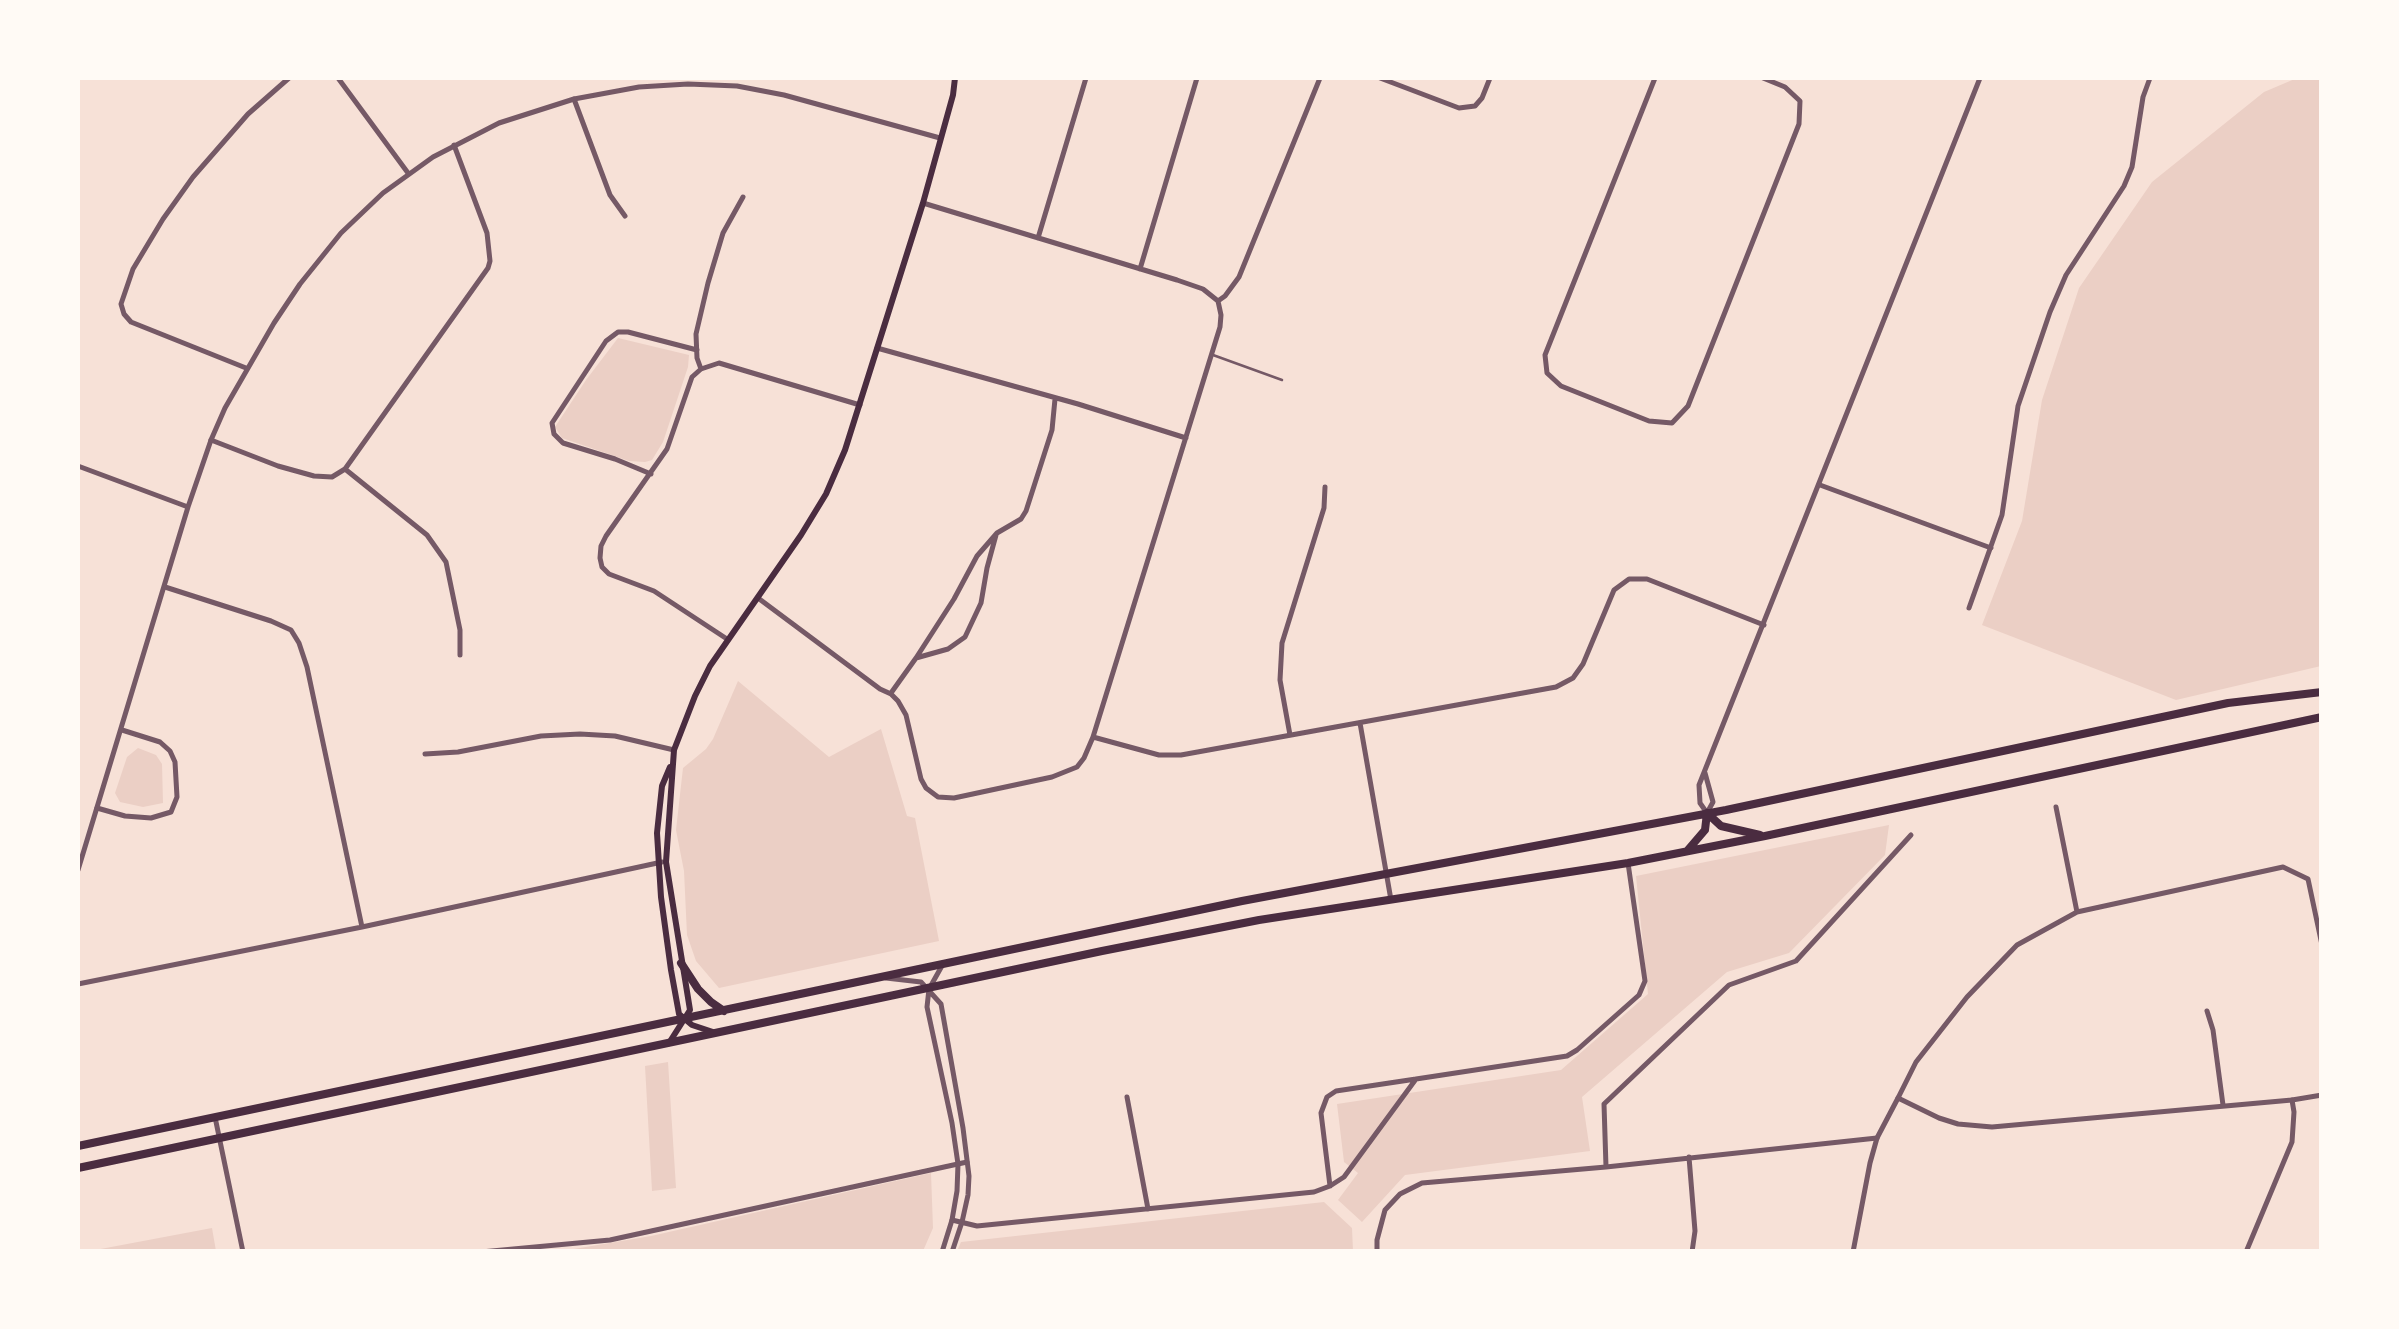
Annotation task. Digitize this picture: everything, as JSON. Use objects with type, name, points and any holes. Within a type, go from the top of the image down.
[{"type":"main road","points":[[668,1044],[690,1010],[657,833],[662,786],[694,696],[710,666],[802,535],[845,450],[923,203],[956,78]]},
{"type":"main road","points":[[78,1146],[1242,901],[1707,813],[2228,703],[2322,692]]},
{"type":"main road","points":[[78,1168],[1258,920],[1687,852],[2322,716]]},
{"type":"main road","points":[[1707,813],[1721,826],[1764,836]]},
{"type":"main road","points":[[1687,852],[1705,830],[1707,813]]},
{"type":"main road","points":[[662,862],[679,1014],[698,1028],[717,1034]]},
{"type":"main road","points":[[681,963],[698,989],[724,1010]]},
{"type":"street","points":[[246,368],[131,322],[121,304],[133,269],[193,176],[236,126],[289,78]]},
{"type":"street","points":[[338,78],[408,173]]},
{"type":"street","points":[[736,86],[737,78]]},
{"type":"street","points":[[1038,238],[1086,78]]},
{"type":"street","points":[[1140,269],[1198,78]]},
{"type":"street","points":[[1218,301],[1239,277],[1320,78]]},
{"type":"street","points":[[1380,78],[1458,108],[1476,106],[1490,78]]},
{"type":"street","points":[[1655,78],[1545,355],[1547,373],[1561,386],[1649,421],[1672,423],[1688,406],[1799,124],[1800,101],[1785,86],[1763,78]]},
{"type":"street","points":[[1705,773],[1712,802],[1707,813],[1698,793],[1705,773],[1980,78]]},
{"type":"street","points":[[1969,608],[2002,514],[2018,406],[2050,312],[2066,275],[2128,177],[2150,78]]},
{"type":"street","points":[[78,870],[210,440],[246,368],[284,306],[320,257],[364,210],[408,173],[499,124],[574,99],[639,87],[736,86],[823,104],[940,138]]},
{"type":"street","points":[[574,99],[610,195],[624,216]]},
{"type":"street","points":[[210,440],[314,476],[332,477],[345,470],[488,268],[487,234],[454,145]]},
{"type":"street","points":[[701,368],[696,334],[722,232],[743,196]]},
{"type":"street","points":[[758,598],[891,694],[906,715],[926,788],[938,797],[954,798],[1066,773],[1084,758],[1212,354],[1220,326],[1218,301],[1204,289],[923,203]]},
{"type":"street","points":[[651,474],[563,443],[554,434],[552,423],[602,347],[618,332],[697,350]]},
{"type":"street","points":[[877,348],[1186,438]]},
{"type":"street","points":[[727,640],[654,591],[616,578],[602,567],[600,546],[667,449],[692,377],[701,368],[718,363],[860,405]]},
{"type":"street","points":[[891,694],[954,599],[977,556],[997,532],[1021,519],[1026,511],[1052,430],[1055,399]]},
{"type":"street","points":[[78,466],[188,508]]},
{"type":"street","points":[[345,470],[427,535],[446,562],[460,630],[460,656]]},
{"type":"street","points":[[1820,485],[1991,548]]},
{"type":"street","points":[[1290,735],[1280,680],[1282,643],[1324,508],[1325,487]]},
{"type":"street","points":[[916,658],[948,649],[965,637],[981,603],[997,532]]},
{"type":"street","points":[[1093,736],[1158,755],[1181,754],[1556,687],[1573,678],[1583,664],[1614,590],[1630,578],[1648,578],[1764,624]]},
{"type":"street","points":[[164,587],[271,621],[290,630],[300,643],[362,927]]},
{"type":"street","points":[[1360,723],[1391,900]]},
{"type":"street","points":[[97,808],[151,818],[172,812],[177,797],[175,762],[170,750],[160,742],[122,730]]},
{"type":"street","points":[[425,754],[458,752],[540,736],[580,734],[615,736],[674,750]]},
{"type":"street","points":[[2056,807],[2077,912]]},
{"type":"street","points":[[1606,1167],[1604,1104],[1729,985],[1796,961],[1912,836]]},
{"type":"street","points":[[78,981],[91,982],[362,927],[662,862]]},
{"type":"street","points":[[1330,1186],[1321,1112],[1327,1097],[1336,1091],[1567,1056],[1639,995],[1645,982],[1628,863]]},
{"type":"street","points":[[1853,1252],[1877,1138],[1916,1062],[1979,984],[2016,946],[2077,912],[2284,867],[2308,878],[2322,945]]},
{"type":"street","points":[[942,1252],[952,1220],[958,1164],[927,1007],[929,989],[943,964]]},
{"type":"street","points":[[879,978],[921,982],[941,1004],[968,1162],[968,1195],[952,1252]]},
{"type":"street","points":[[2207,1011],[2222,1105]]},
{"type":"street","points":[[952,1220],[977,1226],[1314,1192],[1344,1177],[1416,1079]]},
{"type":"street","points":[[1898,1098],[1958,1124],[1992,1127],[2322,1095]]},
{"type":"street","points":[[1126,1096],[1148,1208]]},
{"type":"street","points":[[2246,1252],[2292,1142],[2292,1100]]},
{"type":"street","points":[[215,1117],[243,1252]]},
{"type":"street","points":[[1377,1252],[1376,1240],[1385,1210],[1400,1194],[1422,1183],[1877,1138]]},
{"type":"street","points":[[1689,1157],[1695,1231],[1692,1252]]},
{"type":"street","points":[[482,1252],[610,1240],[968,1162]]},
{"type":"lane","points":[[1212,354],[1282,380]]},
{"type":"shaded area","points":[[2297,78],[2322,78],[2321,666],[2176,700],[1982,625],[2022,521],[2042,400],[2079,288],[2152,182],[2264,92]]},
{"type":"shaded area","points":[[618,338],[689,355],[663,442],[652,460],[645,462],[629,461],[562,438],[555,427]]},
{"type":"shaded area","points":[[738,681],[829,757],[881,729],[907,816],[915,818],[939,941],[719,988],[696,961],[687,935],[684,871],[676,830],[683,768],[713,739]]},
{"type":"shaded area","points":[[138,748],[156,755],[162,764],[163,803],[143,807],[120,802],[115,793],[127,757]]},
{"type":"shaded area","points":[[1889,825],[1885,855],[1789,953],[1727,972],[1582,1097],[1590,1151],[1405,1175],[1362,1222],[1338,1200],[1358,1173],[1344,1162],[1337,1104],[1561,1070],[1648,994],[1636,876]]},
{"type":"shaded area","points":[[668,1062],[676,1188],[652,1191],[645,1066]]},
{"type":"shaded area","points":[[931,1173],[933,1228],[923,1251],[562,1251],[651,1236]]},
{"type":"shaded area","points":[[1324,1202],[1352,1228],[1353,1251],[957,1251],[961,1242]]},
{"type":"shaded area","points":[[212,1228],[216,1251],[90,1251]]}]
